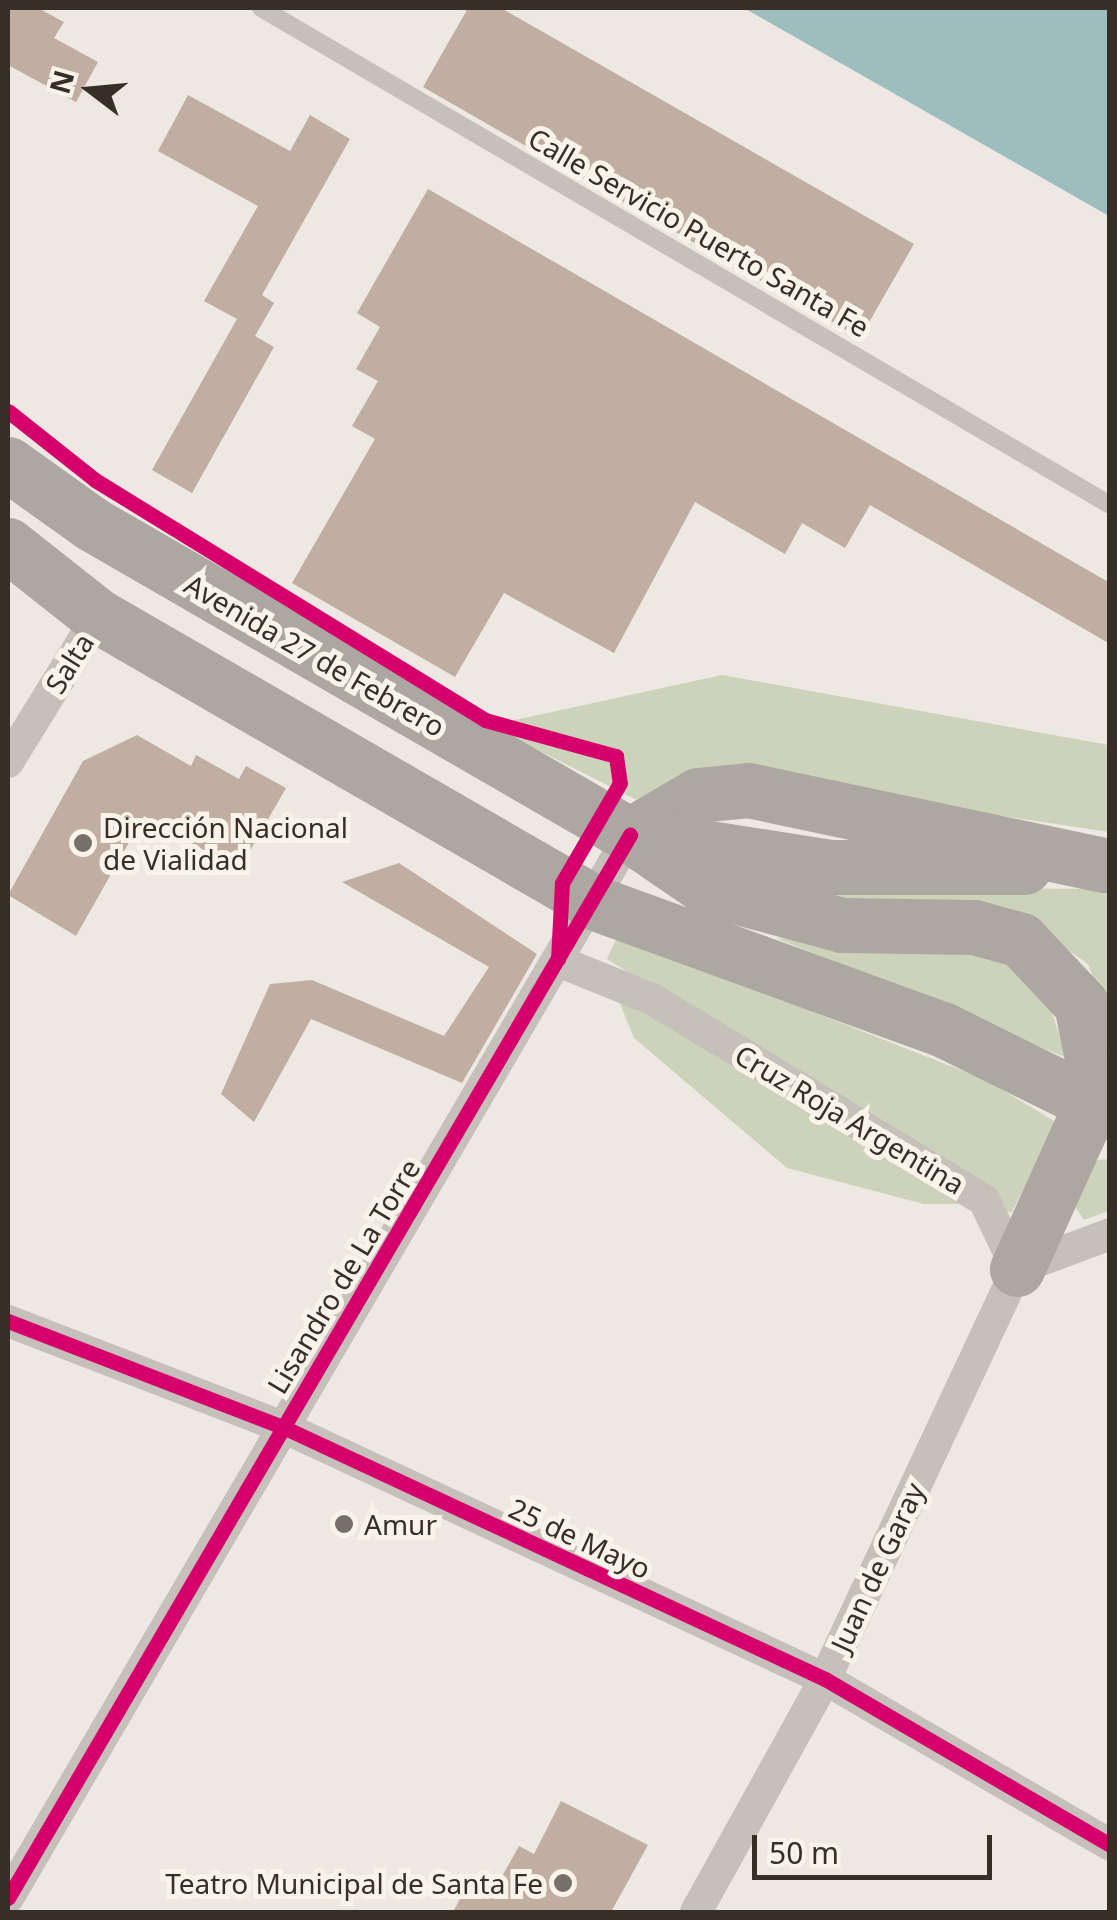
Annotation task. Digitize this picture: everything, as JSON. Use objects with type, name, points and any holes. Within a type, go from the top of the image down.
[{"type":"highway","name":"Avenida 27 de Febrero","points":[[8,464],[106,533],[630,835],[709,889],[780,912],[842,925],[974,927],[1021,940],[1053,966],[1088,1020],[1103,1112]]},
{"type":"highway","points":[[8,544],[98,616],[595,903],[942,1028],[1103,1112],[1017,1269]]},
{"type":"highway","points":[[630,835],[830,867],[1107,866]]},
{"type":"street","name":"Salta","points":[[8,762],[98,616]]},
{"type":"street","name":"Lisandro de La Torre","points":[[8,1899],[595,903],[630,835]]},
{"type":"street","name":"Cruz Roja Argentina","points":[[558,961],[652,999],[984,1200],[1017,1269]]},
{"type":"street","points":[[1017,1269],[1110,1234]]},
{"type":"street","name":"Juan de Garay","points":[[696,1912],[825,1679],[1017,1269]]},
{"type":"street","name":"25 de Mayo","points":[[8,1320],[283,1427],[825,1679],[1110,1846]]},
{"type":"street","points":[[8,1899],[28,1912]]},
{"type":"lane","name":"Calle Servicio Puerto Santa Fe","points":[[261,8],[1110,505]]},
{"type":"green space","points":[[722,675],[1109,745],[1109,832],[929,805],[635,799],[502,732],[506,722]]},
{"type":"green space","points":[[783,887],[1109,889],[1109,1018],[1088,964],[1032,925],[850,905]]},
{"type":"green space","points":[[618,935],[986,1080],[1059,1124],[1011,1213],[607,959]]},
{"type":"green space","points":[[776,938],[975,951],[1011,964],[1046,995],[1067,1058]]},
{"type":"green space","points":[[616,994],[980,1204],[924,1204],[787,1168],[634,1038]]},
{"type":"green space","points":[[1109,1159],[1109,1211],[1084,1220],[1075,1206],[1086,1161]]},
{"type":"water","points":[[744,8],[1109,8],[1109,216]]},
{"type":"building","points":[[8,8],[38,8],[64,22],[54,38],[98,62],[76,102],[8,65]]},
{"type":"building","points":[[468,8],[501,8],[914,244],[860,338],[423,87]]},
{"type":"building","points":[[188,95],[290,151],[310,115],[350,139],[262,295],[274,303],[255,336],[274,347],[192,493],[152,470],[237,319],[204,301],[258,206],[158,151]]},
{"type":"building","points":[[428,189],[1110,583],[1110,644],[870,505],[845,548],[802,523],[785,554],[695,502],[614,653],[504,593],[455,677],[292,583],[375,439],[352,426],[378,381],[356,369],[380,327],[357,313]]},
{"type":"building","name":"Dirección Nacional de Vialidad","points":[[137,735],[191,766],[196,755],[239,779],[246,766],[286,788],[239,870],[144,816],[76,936],[8,895],[83,761]]},
{"type":"building","points":[[399,863],[537,954],[462,1083],[311,1019],[254,1122],[221,1094],[270,984],[312,980],[444,1036],[489,967],[342,882]]},
{"type":"building","name":"Teatro Municipal de Santa Fe","points":[[561,1801],[648,1845],[611,1912],[453,1912],[468,1884],[491,1896],[519,1846],[534,1854]]},
{"type":"cycle path","points":[[8,411],[95,480],[485,720],[616,756],[620,783],[562,883],[558,959]]},
{"type":"cycle path","points":[[8,1898],[630,835]]},
{"type":"cycle path","points":[[8,1321],[283,1427],[825,1679],[1110,1845]]},
{"type":"place","name":"Dirección Nacional de Vialidad","points":[[83,843]]},
{"type":"place","name":"Amur","points":[[344,1524]]},
{"type":"place","name":"Teatro Municipal de Santa Fe","points":[[563,1883]]}]
